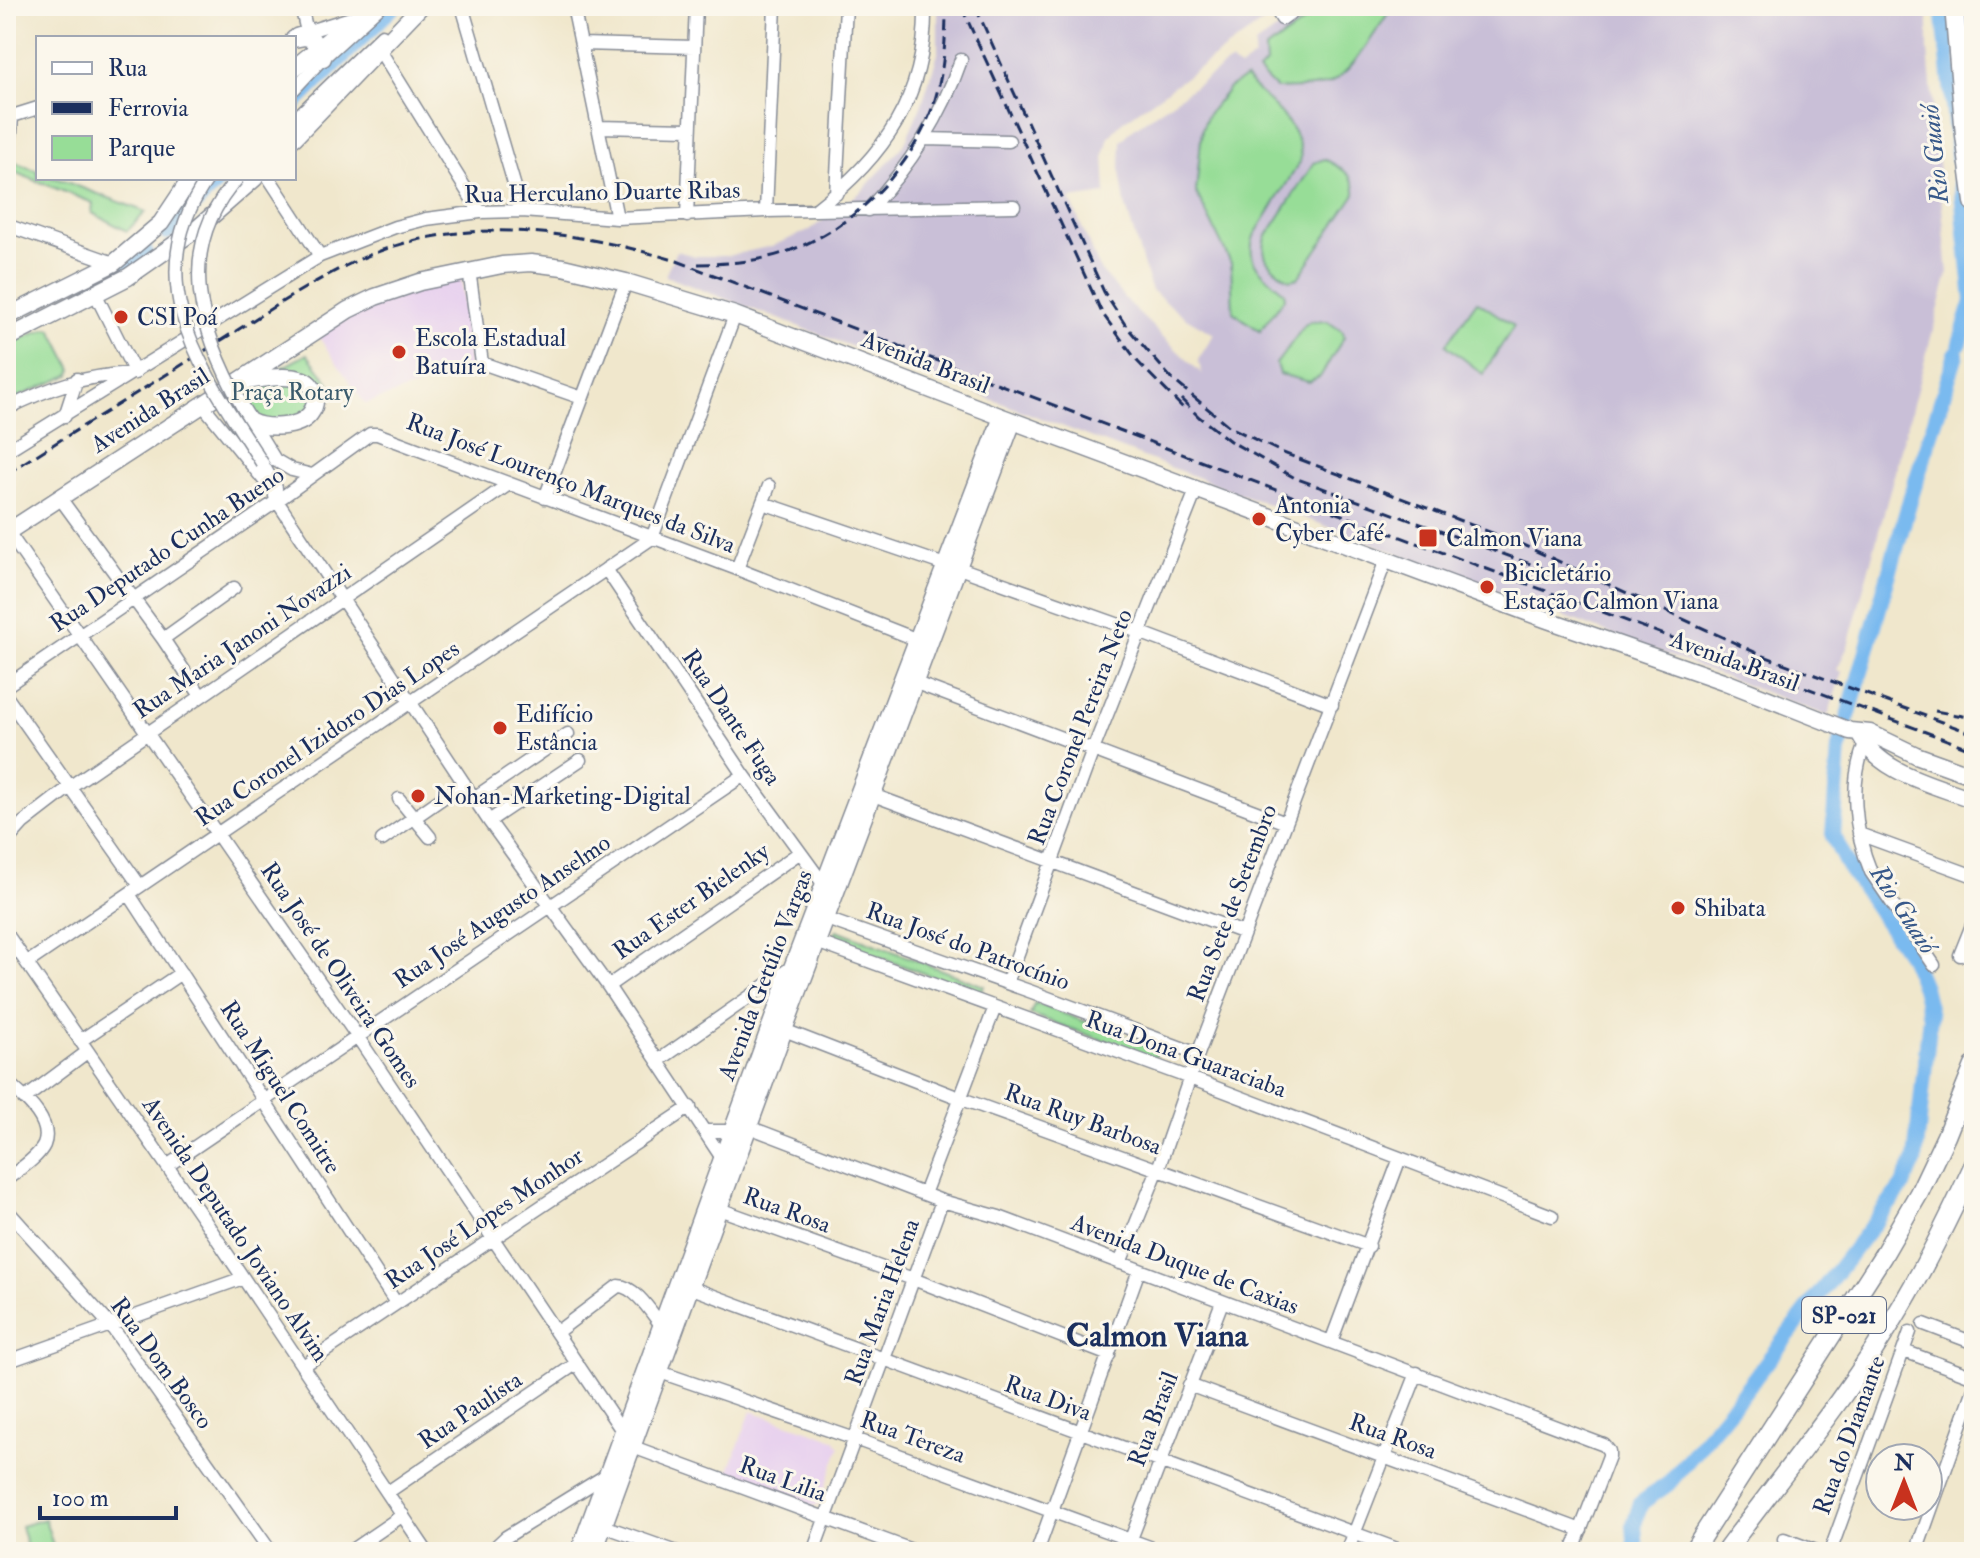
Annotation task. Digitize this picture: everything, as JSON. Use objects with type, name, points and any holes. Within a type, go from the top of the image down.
[{"type":"highway","points":[[1954,6],[1974,202]]},
{"type":"highway","name":"SP-021","points":[[1692,1552],[1882,1257],[1919,1193],[1974,1066]]},
{"type":"highway","name":"SP-021","points":[[1725,1552],[1857,1375],[1933,1249],[1974,1164]]},
{"type":"main road","points":[[296,136],[421,6]]},
{"type":"main road","points":[[309,62],[359,19]]},
{"type":"main road","points":[[298,38],[308,38],[309,62],[298,38]]},
{"type":"main road","points":[[6,317],[114,263],[161,223],[190,180]]},
{"type":"main road","points":[[6,339],[96,295],[158,257],[208,220],[253,180]]},
{"type":"main road","points":[[161,223],[161,236],[174,245]]},
{"type":"main road","points":[[141,242],[154,242],[159,251],[158,257]]},
{"type":"main road","name":"Avenida Brasil","points":[[7,532],[348,310],[420,282],[469,270],[531,263],[626,282],[735,315],[1386,560],[1974,776]]},
{"type":"main road","points":[[236,382],[294,378],[310,383],[314,389],[313,407],[305,418],[291,424],[257,425],[247,415]]},
{"type":"main road","name":"Avenida Getúlio Vargas","points":[[579,1552],[597,1524],[633,1447],[661,1325],[684,1285],[719,1209],[784,1030],[820,917],[873,795],[916,683],[1008,419]]},
{"type":"main road","name":"Avenida Getúlio Vargas","points":[[830,892],[918,640],[954,567]]},
{"type":"main road","points":[[916,683],[923,650],[918,640]]},
{"type":"main road","name":"Avenida Brasil","points":[[1861,735],[1879,758],[1908,774],[1974,800]]},
{"type":"main road","name":"Avenida Getúlio Vargas","points":[[594,1552],[608,1474],[623,1431],[653,1369],[684,1285],[722,1158],[792,967],[812,940]]},
{"type":"street","points":[[301,6],[298,38],[359,19],[380,6]]},
{"type":"street","points":[[296,118],[327,85],[414,6]]},
{"type":"street","points":[[462,6],[522,211]]},
{"type":"street","points":[[573,6],[617,218]]},
{"type":"street","points":[[687,216],[696,6]]},
{"type":"street","points":[[766,211],[775,6]]},
{"type":"street","points":[[836,194],[846,6]]},
{"type":"street","points":[[815,210],[859,173],[883,146],[901,117],[915,84],[923,51],[925,6]]},
{"type":"street","points":[[1274,6],[1282,19],[1300,6]]},
{"type":"street","points":[[581,44],[694,47]]},
{"type":"street","points":[[379,49],[480,212]]},
{"type":"street","points":[[868,210],[889,188],[925,139],[961,60]]},
{"type":"street","points":[[296,85],[309,62]]},
{"type":"street","points":[[13,115],[36,109]]},
{"type":"street","points":[[13,115],[36,120]]},
{"type":"street","points":[[6,207],[13,115]]},
{"type":"street","points":[[598,127],[689,129]]},
{"type":"street","points":[[925,139],[1009,141]]},
{"type":"street","points":[[207,180],[182,231],[177,258],[178,298],[193,349],[204,373],[262,463],[276,488],[276,498]]},
{"type":"street","points":[[237,180],[218,205],[199,263],[205,324],[218,359],[275,460],[292,470],[312,475]]},
{"type":"street","points":[[270,180],[320,256]]},
{"type":"street","name":"Rua Herculano Duarte Ribas","points":[[6,451],[320,256],[395,227],[426,219],[480,212],[522,211],[617,218],[766,211],[1014,206]]},
{"type":"street","points":[[6,225],[114,263]]},
{"type":"street","points":[[469,270],[482,363],[582,398]]},
{"type":"street","points":[[545,498],[626,282]]},
{"type":"street","points":[[6,409],[77,379],[135,373],[96,295]]},
{"type":"street","points":[[652,538],[735,315]]},
{"type":"street","points":[[65,416],[77,379]]},
{"type":"street","points":[[202,404],[276,498],[489,821],[608,986],[722,1158]]},
{"type":"street","name":"Rua José Lourenço Marques da Silva","points":[[312,475],[362,436],[377,434],[918,640]]},
{"type":"street","name":"Rua Deputado Cunha Bueno","points":[[6,686],[312,475]]},
{"type":"street","name":"Rua Maria Janoni Novazzi","points":[[6,842],[23,823],[71,786],[509,484]]},
{"type":"street","points":[[737,569],[769,486]]},
{"type":"street","name":"Rua Coronel Pereira Neto","points":[[1007,983],[1093,750],[1197,488]]},
{"type":"street","points":[[60,498],[201,696]]},
{"type":"street","points":[[763,503],[1139,632],[1332,705]]},
{"type":"street","name":"Rua José de Oliveira Gomes","points":[[7,532],[357,1036],[633,1447]]},
{"type":"street","name":"Rua Coronel Izidoro Dias Lopes","points":[[27,963],[652,538]]},
{"type":"street","name":"Rua Sete de Setembro","points":[[1120,1263],[1386,560]]},
{"type":"street","name":"Rua Dante Fuga","points":[[606,569],[744,775],[830,892]]},
{"type":"street","points":[[163,639],[234,588]]},
{"type":"street","points":[[916,683],[1286,823]]},
{"type":"street","name":"Rua Miguel Comitre","points":[[6,696],[71,786],[135,890],[181,973],[396,1303]]},
{"type":"street","points":[[474,798],[568,734]]},
{"type":"street","points":[[1861,735],[1855,784],[1859,834],[1871,872],[1934,965]]},
{"type":"street","points":[[489,821],[580,760]]},
{"type":"street","name":"Rua José Augusto Anselmo","points":[[167,1166],[744,775]]},
{"type":"street","points":[[382,840],[464,783]]},
{"type":"street","points":[[873,795],[1244,933]]},
{"type":"street","points":[[399,799],[430,837]]},
{"type":"street","points":[[1859,834],[1974,876]]},
{"type":"street","name":"Rua Ester Bielenky","points":[[608,986],[799,853]]},
{"type":"street","name":"Rua José do Patrocínio","points":[[820,917],[1198,1054]]},
{"type":"street","points":[[1960,955],[1974,920]]},
{"type":"street","name":"Avenida Deputado Joviano Alvim","points":[[6,933],[427,1552]]},
{"type":"street","name":"Rua Dona Guaraciaba","points":[[812,940],[1190,1078],[1552,1216]]},
{"type":"street","points":[[658,1061],[792,967]]},
{"type":"street","points":[[24,1099],[84,1046],[181,973]]},
{"type":"street","points":[[924,1194],[995,1007]]},
{"type":"street","name":"Rua Ruy Barbosa","points":[[784,1030],[962,1099],[1369,1246]]},
{"type":"street","points":[[6,1081],[41,1119],[45,1128],[44,1145],[6,1180]]},
{"type":"street","name":"Rua José Lopes Monhor","points":[[303,1366],[690,1107]]},
{"type":"street","points":[[704,1131],[732,1131],[749,1127]]},
{"type":"street","name":"Avenida Duque de Caxias","points":[[749,1127],[942,1201],[999,1217],[1604,1445],[1609,1456],[1581,1530]]},
{"type":"street","points":[[1331,1342],[1400,1158]]},
{"type":"street","name":"Rua Maria Helena","points":[[813,1552],[942,1201]]},
{"type":"street","name":"Rua Dom Bosco","points":[[6,1209],[111,1326],[271,1552]]},
{"type":"street","name":"Rua Rosa","points":[[719,1209],[913,1279],[1109,1355]]},
{"type":"street","points":[[1037,1552],[1139,1270]]},
{"type":"street","points":[[6,1362],[243,1278]]},
{"type":"street","points":[[557,1332],[623,1285],[661,1325]]},
{"type":"street","name":"Rua Diva","points":[[684,1285],[1405,1552]]},
{"type":"street","name":"Rua Brasil","points":[[1129,1546],[1222,1302]]},
{"type":"street","points":[[1924,1324],[1974,1343]]},
{"type":"street","name":"Rua do Diamante","points":[[1830,1552],[1910,1332]]},
{"type":"street","points":[[1904,1351],[1974,1377]]},
{"type":"street","name":"Rua Paulista","points":[[388,1492],[577,1363]]},
{"type":"street","name":"Rua Tereza","points":[[653,1369],[1052,1511],[1129,1546],[1163,1552]]},
{"type":"street","points":[[1347,1552],[1417,1373]]},
{"type":"street","name":"Rua Rosa","points":[[1189,1385],[1581,1530]]},
{"type":"street","points":[[1916,1552],[1974,1389]]},
{"type":"street","name":"Rua Lilia","points":[[633,1447],[917,1552]]},
{"type":"street","points":[[490,1552],[506,1537],[608,1474]]},
{"type":"street","points":[[349,1552],[403,1515]]},
{"type":"street","points":[[597,1524],[677,1552]]},
{"type":"street","points":[[1572,1552],[1581,1530]]},
{"type":"street","points":[[1784,1539],[1819,1552]]},
{"type":"shaded area","points":[[938,6],[1269,6],[1271,9],[1267,20],[1122,122],[1109,137],[1104,155],[1106,194],[1070,199],[1100,270],[1133,308],[1202,374],[1198,360],[1214,334],[1186,318],[1151,290],[1125,204],[1120,172],[1121,141],[1133,129],[1230,62],[1240,68],[1254,57],[1255,45],[1310,6],[1928,6],[1928,51],[1948,274],[1848,646],[1837,670],[1842,672],[1828,716],[665,276],[676,251],[695,256],[727,256],[772,246],[810,230],[861,192],[904,145],[922,103],[938,54]]},
{"type":"shaded area","name":"Escola Estadual Batuíra","points":[[461,277],[470,368],[365,404],[318,336],[364,308]]},
{"type":"shaded area","points":[[751,1411],[834,1439],[840,1447],[819,1504],[810,1507],[727,1476]]},
{"type":"green space","points":[[1327,6],[1393,6],[1372,38],[1336,79],[1315,87],[1276,89],[1258,71],[1266,64],[1265,50]]},
{"type":"green space","points":[[1245,78],[1283,116],[1297,138],[1300,150],[1300,162],[1254,236],[1254,262],[1284,292],[1285,297],[1260,331],[1233,312],[1231,263],[1196,192],[1202,129],[1208,114],[1229,88]]},
{"type":"green space","points":[[1324,159],[1350,177],[1355,194],[1298,278],[1290,280],[1266,258],[1266,237],[1314,163]]},
{"type":"green space","points":[[9,160],[36,170],[36,180],[61,180],[146,212],[127,231],[92,213],[93,203],[9,170]]},
{"type":"green space","points":[[1477,301],[1514,326],[1483,374],[1446,345]]},
{"type":"green space","points":[[1327,321],[1343,332],[1344,337],[1320,377],[1309,382],[1279,374],[1276,364],[1305,325]]},
{"type":"green space","points":[[47,329],[52,330],[72,369],[70,375],[6,402],[6,344]]},
{"type":"green space","name":"Praça Rotary","points":[[307,354],[337,393],[308,412],[262,433],[240,418],[229,396]]},
{"type":"green space","points":[[837,930],[984,986],[980,994],[832,940]]},
{"type":"green space","points":[[1035,1003],[1159,1049],[1154,1059],[1030,1014]]},
{"type":"green space","points":[[45,1519],[55,1552],[28,1552],[21,1526]]},
{"type":"waterway","points":[[296,102],[394,6]]},
{"type":"waterway","name":"Rio Guaió","points":[[1943,6],[1973,301],[1960,343]]},
{"type":"waterway","points":[[167,232],[219,180]]},
{"type":"waterway","points":[[104,276],[145,251]]},
{"type":"waterway","name":"Rio Guaió","points":[[1636,1552],[1634,1524],[1641,1503],[1668,1484],[1736,1402],[1902,1187],[1915,1160],[1930,1016],[1923,987],[1911,958],[1846,863],[1833,836],[1839,748],[1910,500],[1956,354]]},
{"type":"railway","points":[[698,264],[747,261],[794,249],[840,225],[880,191],[912,149],[934,103],[944,55],[946,6]]},
{"type":"railway","points":[[961,6],[1102,313],[1138,362],[1184,409]]},
{"type":"railway","points":[[975,6],[1104,292],[1126,326],[1172,379],[1230,427],[1281,452],[1521,544],[1761,655],[1974,734]]},
{"type":"railway","points":[[6,474],[286,299],[358,260],[397,245],[437,236],[477,231],[558,235],[598,241],[677,261],[1331,511],[1974,750]]},
{"type":"railway","points":[[1181,399],[1230,441],[1295,478],[1577,581]]},
{"type":"railway","points":[[1935,711],[1974,718]]},
{"type":"place","name":"CSI Poá","points":[[121,317]]},
{"type":"place","name":"Escola Estadual Batuíra","points":[[399,352]]},
{"type":"place","name":"Antonia Cyber Café","points":[[1259,519]]},
{"type":"place","name":"Calmon Viana","points":[[1428,538]]},
{"type":"place","name":"Bicicletário Estação Calmon Viana","points":[[1487,587]]},
{"type":"place","name":"Edifício Estância","points":[[500,728]]},
{"type":"place","name":"Nohan-Marketing-Digital","points":[[418,796]]},
{"type":"place","name":"Shibata","points":[[1678,908]]},
{"type":"district","name":"Calmon Viana","points":[[1157,1335]]}]
